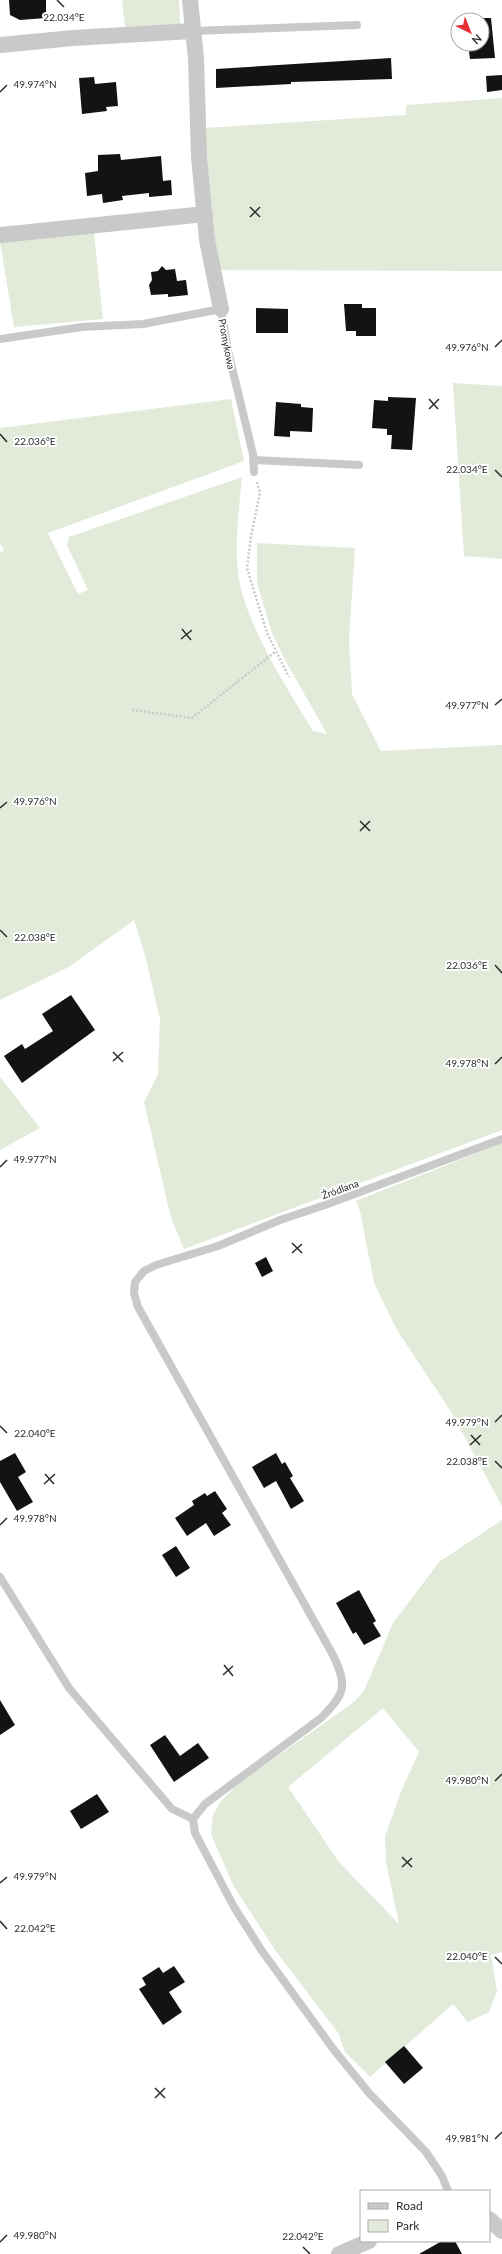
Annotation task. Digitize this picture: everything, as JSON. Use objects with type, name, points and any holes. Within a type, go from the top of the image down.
[{"type":"street","name":"Promykowa","points":[[190,0],[192,31],[196,58],[199,156],[207,240],[221,309]]},
{"type":"street","points":[[0,46],[73,38],[192,31]]},
{"type":"street","points":[[0,235],[205,214]]},
{"type":"street","points":[[490,2219],[502,2231]]},
{"type":"street","points":[[339,2254],[367,2242]]},
{"type":"lane","points":[[192,31],[357,24]]},
{"type":"lane","points":[[0,338],[82,327],[143,324],[221,309]]},
{"type":"lane","name":"Promykowa","points":[[221,309],[228,351],[253,460],[254,472]]},
{"type":"lane","points":[[253,460],[359,465]]},
{"type":"lane","name":"Źródlana","points":[[193,1819],[210,1799],[321,1718],[337,1702],[344,1686],[341,1672],[333,1654],[138,1307],[134,1293],[135,1282],[144,1271],[156,1265],[218,1246],[280,1220],[339,1200],[502,1139]]},
{"type":"lane","points":[[0,1577],[69,1688],[172,1809],[193,1819],[195,1833],[234,1907],[262,1950],[334,2050],[370,2093],[426,2152],[442,2176],[448,2190]]},
{"type":"path","points":[[254,472],[260,493],[251,536],[247,568],[267,633],[289,677]]},
{"type":"path","points":[[132,710],[192,718],[276,651]]},
{"type":"green space","points":[[122,0],[179,0],[180,24],[125,27]]},
{"type":"green space","points":[[502,98],[502,271],[218,270],[204,128],[406,115],[406,105]]},
{"type":"green space","points":[[94,232],[103,319],[14,327],[0,242]]},
{"type":"green space","points":[[453,383],[502,386],[502,559],[464,556]]},
{"type":"green space","points":[[231,399],[244,461],[48,533],[78,594],[88,590],[67,545],[69,537],[242,477],[237,531],[237,558],[240,584],[245,602],[252,621],[271,660],[313,731],[327,734],[285,660],[272,633],[257,583],[257,543],[355,548],[349,641],[352,694],[381,751],[502,745],[502,1130],[184,1249],[171,1218],[144,1102],[158,1074],[160,1019],[145,955],[134,920],[69,967],[0,1000],[0,552],[4,551],[0,543],[0,428]]},
{"type":"green space","points":[[0,1077],[40,1128],[0,1150]]},
{"type":"green space","points":[[502,1143],[502,1506],[450,1410],[397,1330],[374,1283],[360,1211],[356,1201]]},
{"type":"green space","points":[[502,1520],[502,1952],[491,1955],[497,1992],[489,2012],[468,2022],[453,2004],[370,2077],[345,2052],[339,2034],[275,1950],[233,1885],[211,1834],[213,1815],[221,1801],[238,1784],[354,1702],[364,1691],[393,1623],[439,1562]],"holes":[[[383,1708],[419,1752],[402,1789],[385,1836],[386,1862],[399,1924],[339,1862],[288,1787]]]},
{"type":"building","points":[[9,0],[46,0],[46,18],[20,20],[10,15]]},
{"type":"building","points":[[491,18],[495,58],[470,59],[469,52],[490,52]]},
{"type":"building","points":[[391,58],[392,79],[291,82],[291,84],[216,88],[216,69]]},
{"type":"building","points":[[502,75],[502,90],[487,92],[486,76]]},
{"type":"building","points":[[94,77],[95,84],[116,82],[118,106],[106,107],[107,111],[82,114],[79,78]]},
{"type":"building","points":[[120,154],[121,160],[161,156],[163,181],[171,180],[172,195],[149,197],[149,193],[122,196],[123,200],[103,203],[102,194],[87,196],[85,173],[98,171],[98,155]]},
{"type":"building","points":[[162,266],[166,270],[175,269],[177,281],[186,280],[188,295],[168,297],[168,294],[151,295],[149,285],[152,280],[151,272],[158,271]]},
{"type":"building","points":[[344,304],[362,304],[362,308],[376,308],[376,336],[356,336],[356,331],[346,331]]},
{"type":"building","points":[[256,308],[288,309],[288,333],[256,333]]},
{"type":"building","points":[[388,397],[416,398],[412,450],[391,449],[392,435],[387,435],[387,429],[372,428],[374,400],[388,401]]},
{"type":"building","points":[[276,402],[301,404],[301,407],[313,408],[312,432],[290,431],[290,437],[274,436]]},
{"type":"building","points":[[71,995],[95,1030],[22,1083],[4,1056],[22,1044],[25,1049],[53,1031],[42,1014]]},
{"type":"building","points":[[266,1257],[273,1271],[262,1277],[255,1263]]},
{"type":"building","points":[[15,1453],[26,1472],[18,1477],[33,1502],[17,1511],[0,1482],[0,1461]]},
{"type":"building","points":[[276,1453],[282,1464],[285,1462],[293,1476],[290,1478],[304,1501],[291,1509],[276,1481],[264,1488],[252,1467]]},
{"type":"building","points":[[215,1491],[227,1509],[222,1513],[231,1525],[214,1536],[206,1523],[187,1536],[175,1518],[194,1505],[192,1501],[205,1493],[207,1496]]},
{"type":"building","points":[[176,1546],[190,1568],[176,1577],[162,1555]]},
{"type":"building","points":[[359,1590],[376,1621],[373,1623],[381,1636],[364,1645],[356,1632],[353,1634],[336,1603]]},
{"type":"building","points":[[0,1700],[15,1725],[0,1735]]},
{"type":"building","points":[[165,1735],[180,1756],[198,1743],[209,1758],[174,1782],[150,1745]]},
{"type":"building","points":[[97,1794],[109,1812],[81,1829],[70,1811]]},
{"type":"building","points":[[174,1966],[185,1982],[169,1992],[182,2012],[163,2025],[139,1989],[146,1985],[142,1978],[159,1967],[163,1973]]},
{"type":"building","points":[[404,2046],[423,2068],[404,2084],[385,2062]]},
{"type":"building","points":[[440,2242],[456,2242],[462,2254],[419,2254]]}]
